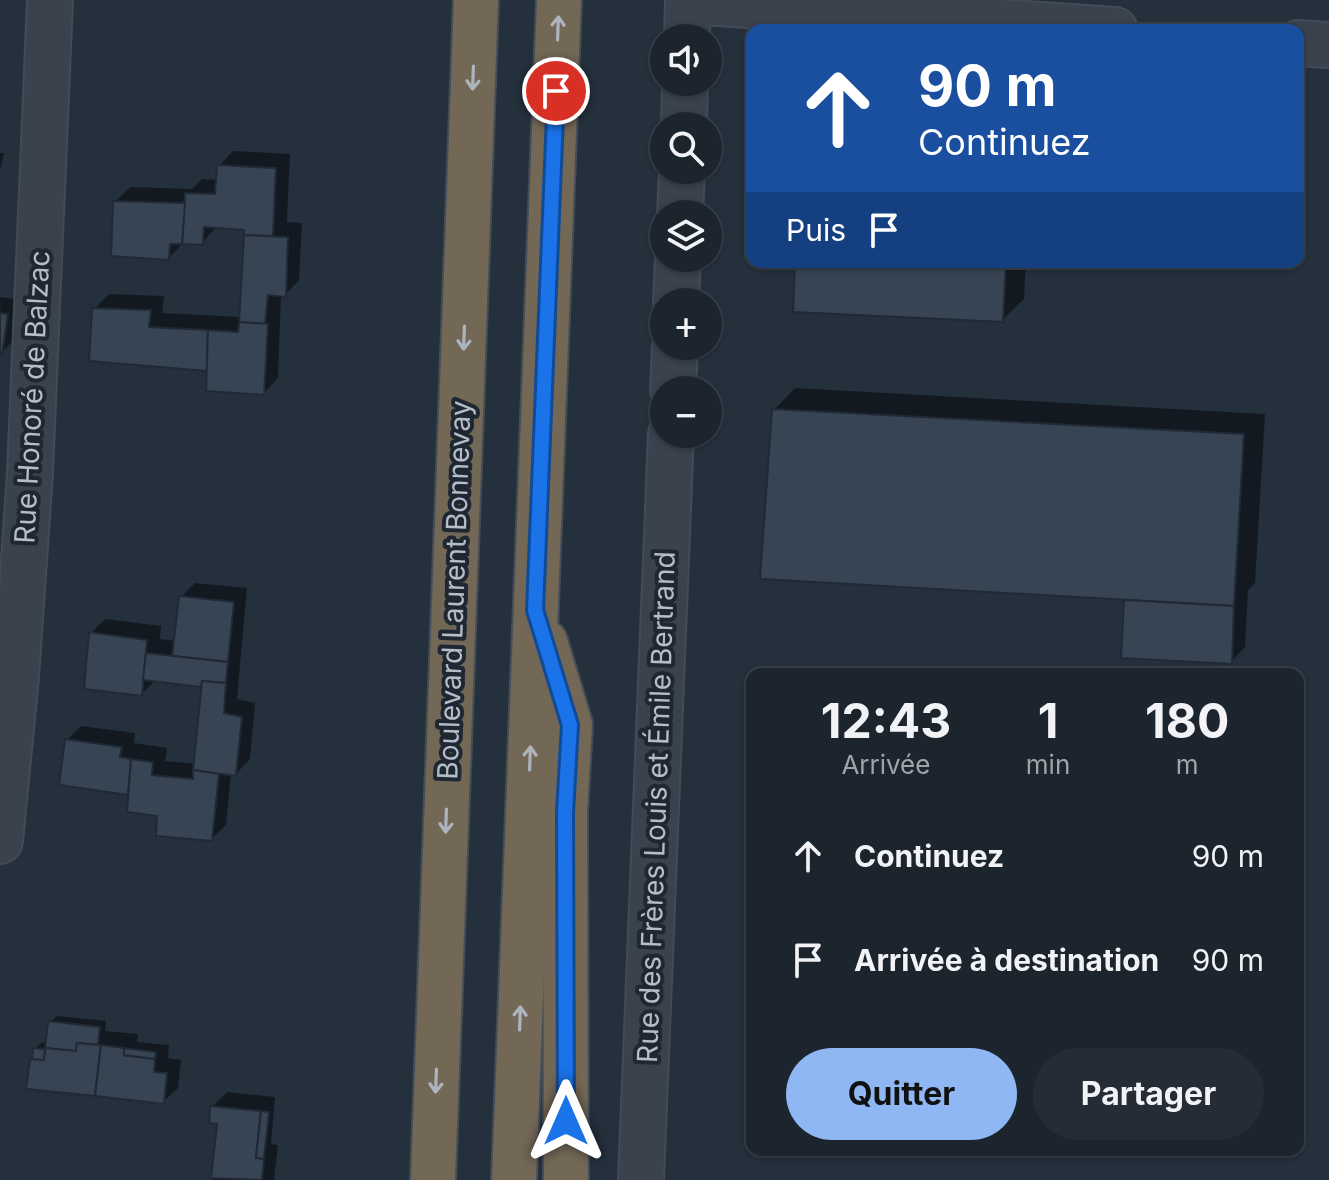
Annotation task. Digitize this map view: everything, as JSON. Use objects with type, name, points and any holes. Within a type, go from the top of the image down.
[{"type":"highway","name":"Boulevard Laurent Bonnevay","points":[[433,1180],[476,0]]},
{"type":"highway","points":[[514,1180],[559,0]]},
{"type":"highway","points":[[535,610],[570,725],[565,812],[566,1180]]},
{"type":"street","name":"Rue Honoré de Balzac","points":[[0,841],[16,677],[30,473],[50,0]]},
{"type":"street","points":[[687,24],[688,0],[1030,24]]},
{"type":"street","points":[[1304,43],[1329,45]]},
{"type":"street","name":"Rue des Frères Louis et Émile Bertrand","points":[[641,1180],[670,448]]},
{"type":"building","points":[[217,165],[276,168],[273,236],[244,235],[244,230],[204,227],[203,245],[182,244],[185,193],[215,194]]},
{"type":"building","points":[[113,201],[185,203],[182,244],[170,244],[169,260],[111,256]]},
{"type":"building","points":[[244,235],[288,237],[286,297],[268,295],[265,324],[239,322]]},
{"type":"building","points":[[795,268],[1006,268],[1003,322],[793,312]]},
{"type":"building","points":[[92,308],[151,310],[149,327],[208,330],[207,371],[89,361]]},
{"type":"building","points":[[0,313],[8,314],[2,355],[0,355]]},
{"type":"building","points":[[239,322],[268,324],[264,395],[206,391],[208,330],[238,332]]},
{"type":"building","points":[[772,409],[1244,434],[1234,606],[760,579]]},
{"type":"building","points":[[179,596],[234,602],[228,662],[172,656]]},
{"type":"building","points":[[1124,600],[1234,606],[1232,664],[1121,658]]},
{"type":"building","points":[[89,632],[147,640],[142,696],[84,689]]},
{"type":"building","points":[[146,653],[228,662],[226,683],[202,681],[201,687],[143,680]]},
{"type":"building","points":[[202,681],[226,683],[224,713],[242,717],[236,776],[193,770]]},
{"type":"building","points":[[65,739],[122,747],[120,757],[131,759],[128,795],[59,785]]},
{"type":"building","points":[[131,759],[153,762],[152,775],[193,779],[193,770],[219,774],[212,841],[156,836],[157,816],[127,812]]},
{"type":"building","points":[[48,1021],[100,1027],[98,1045],[77,1043],[76,1051],[45,1048]]},
{"type":"building","points":[[77,1043],[101,1045],[95,1096],[26,1089],[30,1059],[44,1060],[45,1048],[76,1051]]},
{"type":"building","points":[[101,1045],[124,1048],[124,1055],[155,1059],[154,1072],[167,1073],[164,1104],[95,1096]]},
{"type":"building","points":[[33,1048],[45,1049],[44,1060],[32,1059]]},
{"type":"building","points":[[124,1048],[156,1052],[155,1059],[124,1055]]},
{"type":"building","points":[[210,1106],[261,1111],[256,1158],[264,1159],[262,1180],[211,1178],[217,1124],[209,1123]]},
{"type":"building","points":[[261,1111],[269,1112],[264,1159],[256,1158]]},
{"type":"route","points":[[556,91],[535,610],[570,725],[565,812],[566,1121]]}]
